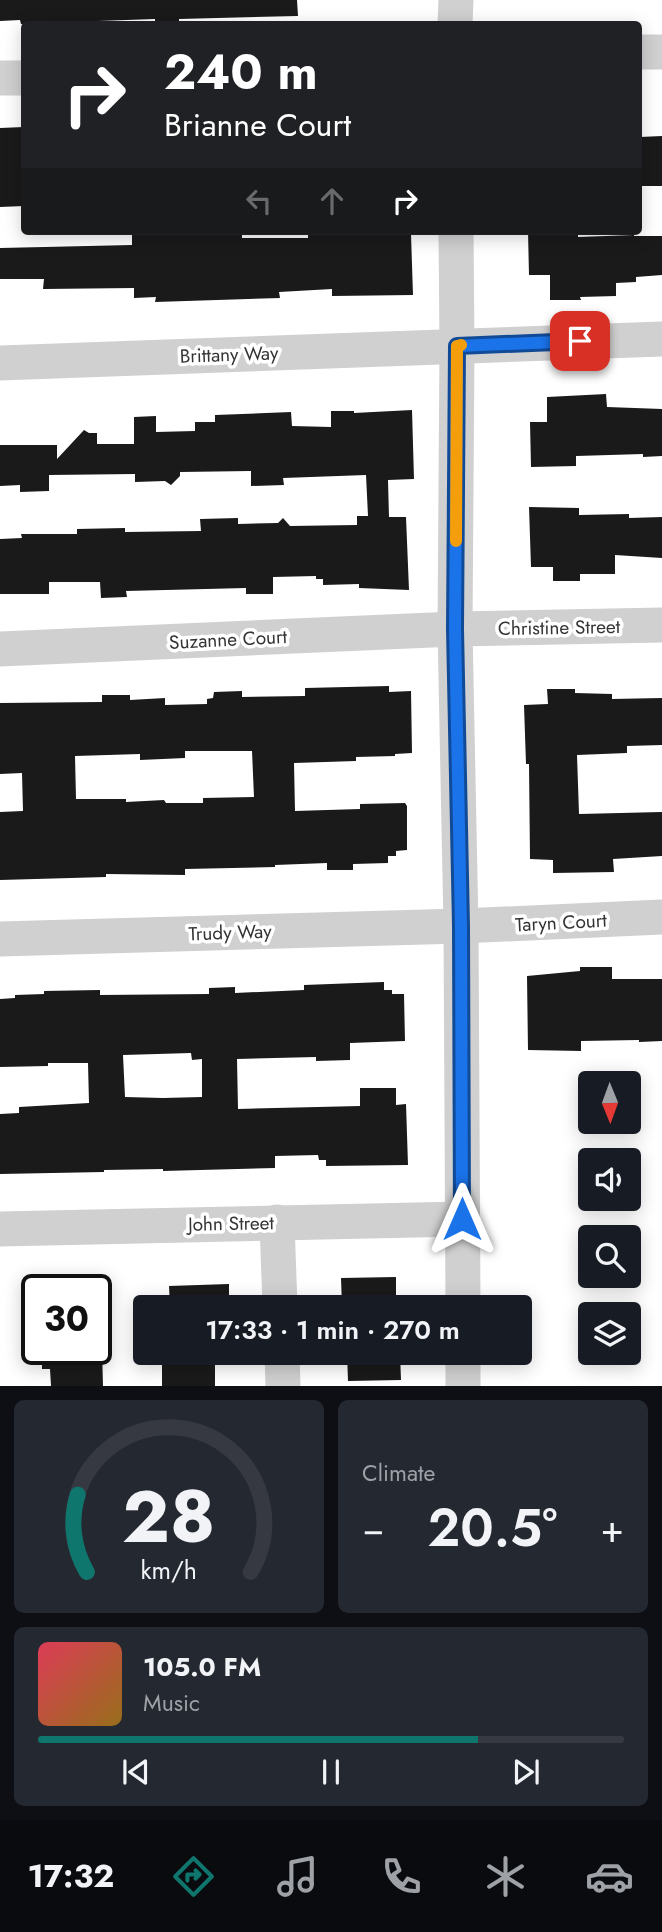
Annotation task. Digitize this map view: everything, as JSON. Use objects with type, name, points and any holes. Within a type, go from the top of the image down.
[{"type":"street","points":[[455,21],[456,0]]},
{"type":"street","points":[[642,52],[662,52]]},
{"type":"street","points":[[0,78],[21,78]]},
{"type":"street","points":[[456,235],[455,629],[461,926],[463,1295]]},
{"type":"street","name":"Brittany Way","points":[[0,363],[662,339]]},
{"type":"street","name":"Christine Street","points":[[455,629],[662,625]]},
{"type":"street","name":"Suzanne Court","points":[[0,649],[455,629]]},
{"type":"street","name":"Taryn Court","points":[[461,926],[662,917]]},
{"type":"street","name":"Trudy Way","points":[[0,939],[461,926]]},
{"type":"street","name":"John Street","points":[[0,1229],[462,1219]]},
{"type":"street","points":[[277,1222],[280,1295]]},
{"type":"street","points":[[282,1365],[283,1386]]},
{"type":"street","points":[[463,1365],[463,1386]]},
{"type":"building","points":[[0,0],[297,0],[298,16],[179,21],[21,21],[21,24],[20,20],[0,21]]},
{"type":"building","points":[[21,127],[21,206],[0,207],[0,128]]},
{"type":"building","points":[[662,136],[662,186],[642,186],[642,137]]},
{"type":"building","points":[[132,235],[308,238],[308,235],[411,235],[413,295],[332,296],[332,289],[279,292],[280,298],[155,302],[156,297],[134,298],[134,288],[43,289],[44,279],[0,279],[0,248],[132,245]]},
{"type":"building","points":[[528,235],[662,236],[662,275],[636,277],[636,282],[616,283],[616,296],[550,300],[550,275],[529,275]]},
{"type":"building","points":[[606,394],[607,407],[662,409],[662,456],[576,456],[576,466],[531,467],[530,422],[547,422],[547,397]]},
{"type":"building","points":[[412,410],[414,479],[388,480],[389,517],[406,517],[409,590],[359,588],[359,584],[323,585],[323,579],[316,579],[316,576],[273,577],[273,594],[246,594],[246,588],[126,591],[127,597],[101,598],[100,582],[49,582],[49,594],[0,594],[0,539],[22,538],[21,534],[77,534],[77,529],[125,528],[125,532],[201,531],[200,519],[238,518],[238,524],[278,523],[283,518],[290,526],[357,525],[357,516],[368,516],[366,475],[283,478],[284,485],[251,486],[251,471],[180,472],[180,476],[171,485],[165,481],[135,482],[135,474],[49,475],[49,491],[20,492],[20,485],[0,486],[0,445],[57,445],[57,459],[84,430],[97,433],[97,444],[134,444],[134,417],[156,416],[156,432],[195,431],[195,422],[215,422],[215,415],[291,412],[292,426],[331,427],[331,411],[354,413]]},
{"type":"building","points":[[529,507],[579,508],[579,515],[629,514],[629,518],[662,517],[662,558],[615,555],[615,574],[580,574],[580,581],[553,581],[553,567],[531,567]]},
{"type":"building","points":[[389,686],[389,692],[411,691],[412,753],[356,757],[356,761],[294,763],[295,811],[360,809],[360,804],[405,803],[407,850],[396,851],[396,856],[388,856],[388,863],[353,864],[353,870],[327,870],[327,863],[185,869],[185,875],[106,874],[106,877],[0,880],[0,812],[23,811],[22,773],[0,774],[0,703],[102,702],[102,695],[130,695],[130,700],[165,698],[165,705],[207,704],[207,699],[213,698],[214,692],[242,691],[242,697],[305,696],[305,688]],"holes":[[[185,751],[252,751],[254,797],[203,798],[203,803],[76,799],[75,756],[140,754],[140,760],[185,758]]]},
{"type":"building","points":[[547,689],[575,689],[575,693],[612,694],[612,699],[662,698],[662,745],[627,746],[627,753],[577,755],[579,814],[662,812],[662,856],[613,859],[614,872],[553,873],[553,860],[530,859],[529,764],[526,764],[524,705],[548,704]]},
{"type":"building","points":[[580,967],[612,967],[612,979],[662,979],[662,1041],[581,1041],[581,1051],[528,1050],[527,976],[580,971]]},
{"type":"building","points":[[384,982],[384,990],[392,990],[392,994],[404,994],[405,1041],[350,1043],[350,1060],[316,1061],[316,1057],[237,1059],[238,1109],[360,1106],[360,1088],[396,1088],[396,1105],[406,1104],[408,1165],[326,1166],[326,1160],[319,1160],[318,1155],[275,1156],[275,1168],[0,1174],[0,1114],[19,1113],[19,1107],[89,1103],[88,1063],[0,1067],[0,999],[15,998],[15,995],[44,994],[44,991],[100,990],[100,995],[209,994],[209,988],[235,987],[235,993],[304,990],[304,985]],"holes":[[[191,1053],[192,1060],[202,1059],[202,1097],[125,1097],[123,1055]]]},
{"type":"building","points":[[396,1277],[396,1295],[342,1295],[341,1278]]},
{"type":"building","points":[[229,1284],[229,1295],[169,1295],[169,1286]]},
{"type":"building","points":[[42,1365],[102,1365],[103,1386],[51,1386],[50,1369],[42,1369]]},
{"type":"building","points":[[162,1365],[215,1365],[215,1386],[162,1386]]},
{"type":"building","points":[[347,1365],[400,1365],[401,1380],[348,1381]]},
{"type":"slow traffic","points":[[456,541],[457,346],[461,345]]},
{"type":"route","points":[[462,1219],[461,926],[455,629],[457,346],[580,341]]}]
